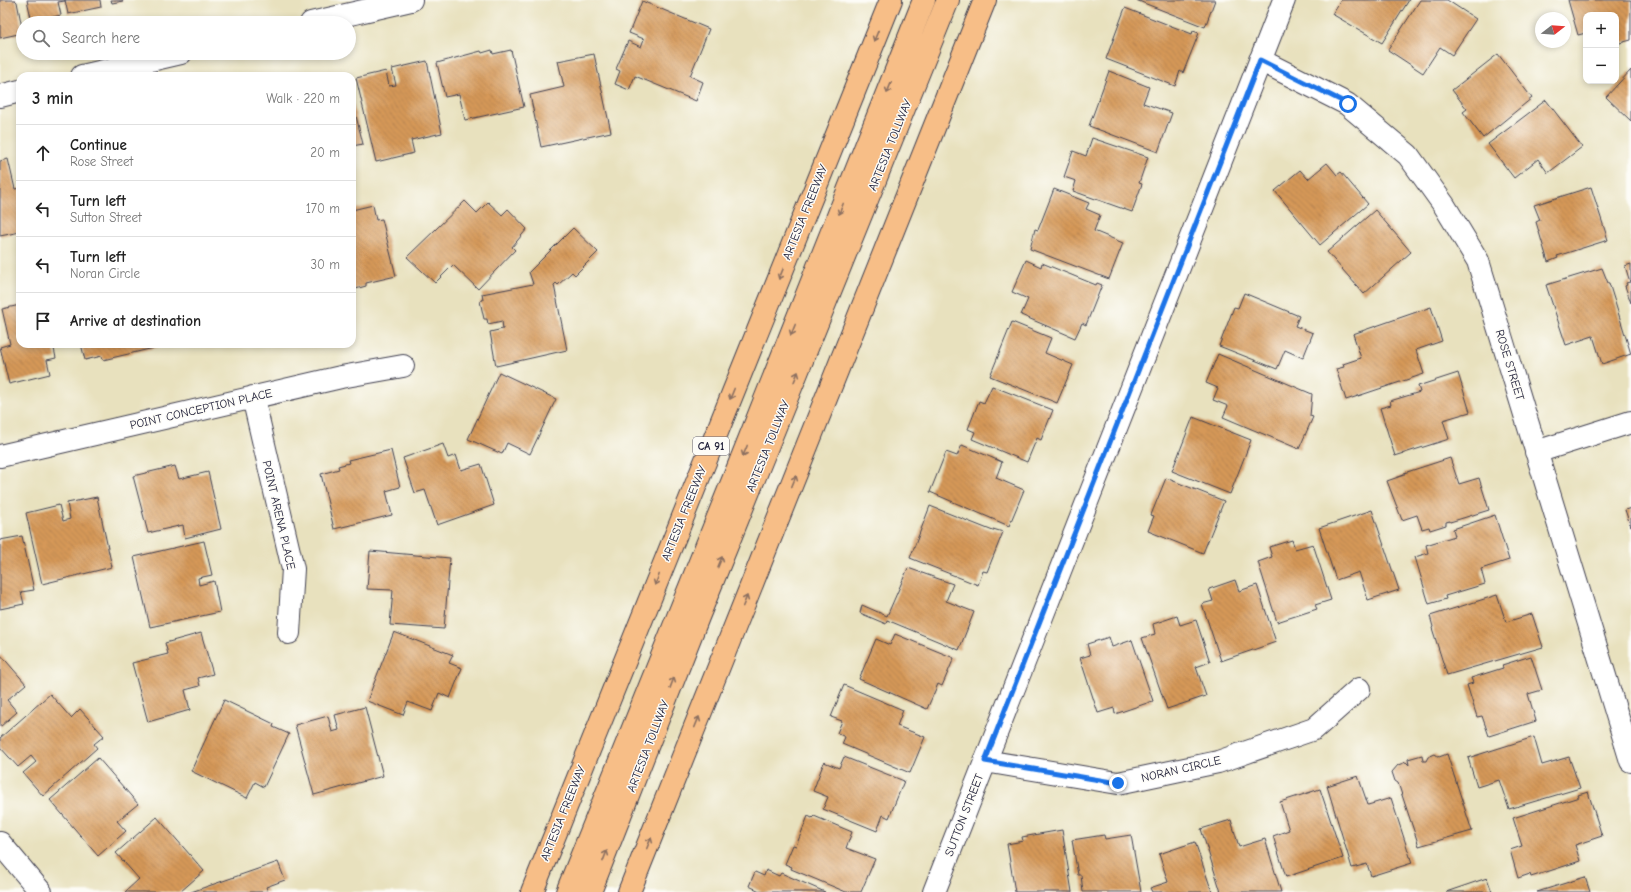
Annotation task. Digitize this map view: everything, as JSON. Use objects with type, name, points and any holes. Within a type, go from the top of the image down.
[{"type":"highway","name":"ARTESIA FREEWAY","points":[[532,892],[891,0]]},
{"type":"highway","name":"ARTESIA TOLLWAY","points":[[567,892],[924,0]]},
{"type":"highway","name":"ARTESIA TOLLWAY","points":[[590,892],[698,617],[948,0]]},
{"type":"highway","points":[[629,892],[985,0]]},
{"type":"street","points":[[341,16],[411,0]]},
{"type":"street","name":"SUTTON STREET","points":[[934,892],[1284,0]]},
{"type":"street","points":[[99,72],[152,60]]},
{"type":"street","name":"ROSE STREET","points":[[1260,60],[1348,104],[1408,155],[1444,205],[1478,261],[1631,761]]},
{"type":"street","points":[[0,96],[16,92]]},
{"type":"street","name":"POINT CONCEPTION PLACE","points":[[0,456],[341,377],[403,366]]},
{"type":"street","name":"POINT ARENA PLACE","points":[[252,398],[293,569],[289,633]]},
{"type":"street","points":[[1536,452],[1631,422]]},
{"type":"street","name":"NORAN CIRCLE","points":[[985,761],[1118,783],[1218,762],[1314,730],[1359,690]]},
{"type":"street","points":[[0,843],[41,892]]},
{"type":"building","points":[[0,0],[15,0],[17,2],[20,16],[16,16],[16,35],[0,38]]},
{"type":"building","points":[[27,0],[65,0],[58,2],[61,15],[31,16]]},
{"type":"building","points":[[65,0],[100,0],[101,7],[68,14]]},
{"type":"building","points":[[111,0],[123,0],[123,1],[112,3]]},
{"type":"building","points":[[1136,0],[1215,0],[1205,27]]},
{"type":"building","points":[[1341,0],[1409,0],[1382,43],[1332,14]]},
{"type":"building","points":[[1420,0],[1447,0],[1476,19],[1452,55],[1440,47],[1423,73],[1388,50]]},
{"type":"building","points":[[1568,0],[1631,0],[1631,40],[1619,43],[1619,12],[1583,12],[1583,34],[1578,35]]},
{"type":"building","points":[[642,1],[709,29],[690,76],[703,82],[696,101],[635,76],[629,90],[615,84],[620,71],[616,69],[628,41],[641,47],[644,39],[629,33]]},
{"type":"building","points":[[1125,8],[1192,34],[1193,31],[1199,33],[1183,73],[1180,71],[1175,86],[1106,59]]},
{"type":"building","points":[[492,50],[493,54],[511,50],[524,107],[465,120],[459,94],[445,97],[437,63],[481,51],[482,53]]},
{"type":"building","points":[[594,54],[611,132],[541,147],[530,95],[564,87],[558,61]]},
{"type":"building","points":[[1498,54],[1532,98],[1483,138],[1463,112],[1467,109],[1452,90]]},
{"type":"building","points":[[427,61],[442,133],[411,140],[414,153],[376,162],[356,78],[386,71],[389,86],[396,85],[392,69]]},
{"type":"building","points":[[1631,70],[1631,121],[1606,97]]},
{"type":"building","points":[[1109,71],[1149,87],[1143,103],[1172,113],[1158,152],[1089,126]]},
{"type":"building","points":[[1546,100],[1582,147],[1548,173],[1538,159],[1514,178],[1488,144]]},
{"type":"building","points":[[356,116],[363,144],[356,145]]},
{"type":"building","points":[[1092,138],[1148,157],[1139,183],[1142,184],[1132,212],[1073,191],[1076,181],[1064,177],[1073,151],[1086,156]]},
{"type":"building","points":[[8,159],[16,189],[16,233],[0,236],[0,161]]},
{"type":"building","points":[[1327,163],[1337,175],[1341,172],[1368,204],[1320,245],[1275,191],[1300,170],[1308,179]]},
{"type":"building","points":[[1591,187],[1608,240],[1557,256],[1558,258],[1548,262],[1536,222],[1540,220],[1534,205]]},
{"type":"building","points":[[1054,189],[1089,203],[1086,209],[1100,215],[1094,231],[1123,243],[1109,279],[1030,249],[1035,229],[1038,230]]},
{"type":"building","points":[[465,201],[477,213],[488,202],[502,215],[508,209],[527,229],[512,247],[515,250],[478,289],[453,265],[435,283],[407,257]]},
{"type":"building","points":[[373,205],[376,220],[382,219],[396,276],[366,283],[366,286],[356,289],[356,209]]},
{"type":"building","points":[[1375,210],[1411,252],[1364,294],[1327,252]]},
{"type":"building","points":[[573,228],[598,252],[575,275],[572,272],[558,285],[556,283],[554,285],[567,350],[496,366],[490,332],[503,329],[502,321],[488,324],[487,319],[484,319],[480,301],[483,300],[482,294],[533,284],[529,272]]},
{"type":"building","points":[[1026,260],[1041,267],[1042,263],[1096,285],[1097,283],[1102,285],[1086,325],[1082,323],[1075,338],[1021,315],[1028,299],[1012,292]]},
{"type":"building","points":[[1631,264],[1631,303],[1625,286],[1627,285],[1626,283],[1630,282],[1625,266]]},
{"type":"building","points":[[1602,268],[1609,283],[1631,354],[1602,364],[1593,336],[1566,345],[1546,285]]},
{"type":"building","points":[[1244,293],[1299,316],[1295,326],[1313,333],[1303,358],[1285,350],[1277,369],[1219,346],[1234,307],[1238,308]]},
{"type":"building","points":[[16,306],[16,348],[54,348],[56,358],[47,360],[50,374],[9,384],[0,347],[10,344],[2,309]]},
{"type":"building","points":[[1431,307],[1442,341],[1416,350],[1424,374],[1346,400],[1336,369],[1344,367],[1343,364],[1361,358],[1353,334]]},
{"type":"building","points":[[1012,322],[1051,338],[1045,353],[1073,365],[1057,403],[990,376]]},
{"type":"building","points":[[82,348],[154,348],[103,360],[102,356],[85,360]]},
{"type":"building","points":[[1218,354],[1312,394],[1310,416],[1313,417],[1299,449],[1223,417],[1228,406],[1213,400],[1218,388],[1206,383]]},
{"type":"building","points":[[499,372],[556,399],[530,454],[507,443],[502,454],[468,439]]},
{"type":"building","points":[[1458,373],[1470,412],[1443,420],[1449,439],[1395,456],[1380,408],[1391,405],[1390,401],[1420,392],[1418,386]]},
{"type":"building","points":[[992,386],[1053,410],[1041,440],[1037,438],[1027,462],[972,439],[975,432],[968,429],[979,401],[984,403]]},
{"type":"building","points":[[1193,417],[1251,440],[1230,494],[1172,471]]},
{"type":"building","points":[[443,444],[448,458],[456,455],[461,470],[481,464],[494,505],[437,525],[425,490],[415,493],[403,458]]},
{"type":"building","points":[[962,445],[1002,462],[996,478],[1024,490],[1009,526],[930,492],[946,452],[957,456]]},
{"type":"building","points":[[391,450],[400,487],[386,491],[392,515],[334,529],[321,474],[339,469],[338,466],[349,463],[348,460]]},
{"type":"building","points":[[1450,458],[1459,484],[1479,478],[1489,510],[1446,522],[1446,525],[1430,530],[1429,527],[1422,529],[1417,515],[1402,520],[1387,481],[1404,475],[1404,473]]},
{"type":"building","points":[[175,466],[179,479],[208,472],[221,529],[185,538],[183,525],[148,533],[133,476]]},
{"type":"building","points":[[1166,478],[1224,501],[1203,553],[1148,531],[1154,516],[1151,515]]},
{"type":"building","points":[[97,497],[112,567],[42,584],[26,513],[59,505],[63,521],[70,519],[67,503]]},
{"type":"building","points":[[930,506],[993,531],[993,529],[1003,532],[987,572],[983,571],[978,585],[910,558]]},
{"type":"building","points":[[1631,508],[1631,527],[1625,510]]},
{"type":"building","points":[[1372,510],[1399,590],[1368,600],[1359,572],[1336,580],[1319,528]]},
{"type":"building","points":[[1495,515],[1509,560],[1481,569],[1485,584],[1445,596],[1446,599],[1429,604],[1415,557],[1428,553],[1426,545],[1455,536],[1453,529]]},
{"type":"building","points":[[22,536],[34,590],[21,592],[24,604],[0,609],[0,540]]},
{"type":"building","points":[[1292,540],[1295,549],[1313,544],[1331,600],[1315,605],[1317,609],[1277,622],[1258,562],[1272,557],[1269,547]]},
{"type":"building","points":[[204,541],[212,575],[198,578],[199,585],[214,581],[220,612],[150,627],[134,557]]},
{"type":"building","points":[[370,551],[450,558],[444,629],[390,625],[393,590],[367,589]]},
{"type":"building","points":[[908,568],[953,584],[946,601],[974,612],[959,650],[887,620],[886,624],[860,613],[862,605],[887,616]]},
{"type":"building","points":[[1235,580],[1239,591],[1257,585],[1276,642],[1221,661],[1202,604],[1213,601],[1209,589]]},
{"type":"building","points":[[1497,595],[1506,622],[1532,614],[1543,647],[1447,675],[1432,628],[1430,616]]},
{"type":"building","points":[[1177,616],[1180,625],[1196,620],[1210,662],[1196,667],[1206,696],[1167,709],[1142,638],[1155,634],[1153,624]]},
{"type":"building","points":[[394,632],[453,655],[449,663],[462,668],[450,698],[439,693],[432,711],[408,702],[403,715],[367,701]]},
{"type":"building","points":[[201,633],[213,674],[198,678],[200,686],[185,690],[190,710],[148,722],[132,663],[168,654],[165,643]]},
{"type":"building","points":[[895,634],[954,658],[942,686],[938,684],[927,709],[859,679],[876,639],[890,645]]},
{"type":"building","points":[[1109,637],[1112,647],[1132,640],[1153,701],[1115,714],[1114,708],[1098,713],[1080,658],[1090,655],[1087,644]]},
{"type":"building","points":[[0,654],[26,684],[7,700],[17,712],[0,727]]},
{"type":"building","points":[[1531,656],[1542,690],[1528,694],[1536,721],[1489,736],[1482,716],[1477,717],[1467,685],[1473,683],[1471,678],[1503,668],[1502,665]]},
{"type":"building","points":[[844,685],[903,710],[897,726],[925,737],[910,773],[842,744],[845,737],[837,733],[842,721],[831,717]]},
{"type":"building","points":[[50,694],[71,718],[80,709],[104,736],[94,744],[97,748],[43,796],[23,773],[36,762],[31,756],[18,767],[0,747],[0,738]]},
{"type":"building","points":[[224,700],[274,724],[273,727],[289,734],[264,787],[255,782],[247,798],[191,771]]},
{"type":"building","points":[[365,707],[383,776],[314,795],[295,725],[328,716],[332,732],[339,730],[335,715]]},
{"type":"building","points":[[1534,737],[1542,765],[1569,757],[1580,788],[1509,809],[1499,780],[1477,787],[1468,758]]},
{"type":"building","points":[[1435,754],[1439,757],[1447,754],[1472,831],[1419,846],[1398,783],[1395,781],[1392,772],[1398,765],[1406,762],[1409,765],[1408,759],[1422,755],[1423,761],[1426,761],[1428,757]]},
{"type":"building","points":[[844,757],[904,781],[889,818],[883,815],[877,831],[823,809],[828,797],[813,791],[824,762],[839,768]]},
{"type":"building","points":[[98,758],[138,804],[117,821],[126,831],[98,856],[50,800]]},
{"type":"building","points":[[1358,776],[1368,805],[1391,798],[1412,863],[1371,876],[1367,864],[1352,868],[1327,786]]},
{"type":"building","points":[[1320,789],[1343,858],[1286,877],[1273,836],[1289,830],[1280,802]]},
{"type":"building","points":[[1588,792],[1602,836],[1575,845],[1580,861],[1531,877],[1530,874],[1518,878],[1510,850],[1522,846],[1513,818],[1579,797],[1578,795]]},
{"type":"building","points":[[808,816],[812,818],[814,816],[852,832],[846,848],[875,859],[861,892],[846,892],[791,869],[792,867],[785,864],[793,845],[796,846]]},
{"type":"building","points":[[157,817],[204,871],[180,892],[125,892],[139,879],[116,853]]},
{"type":"building","points":[[1231,820],[1239,847],[1265,839],[1281,892],[1221,892],[1201,829]]},
{"type":"building","points":[[1062,830],[1072,892],[1015,892],[1007,844],[1023,841],[1022,837]]},
{"type":"building","points":[[1104,835],[1105,839],[1131,835],[1141,892],[1083,892],[1081,875],[1078,875],[1072,840]]},
{"type":"building","points":[[1195,842],[1212,892],[1152,892],[1150,888],[1168,882],[1159,854]]},
{"type":"building","points":[[278,862],[285,880],[266,887],[268,892],[191,892]]},
{"type":"building","points":[[766,870],[779,876],[781,873],[825,892],[762,892],[749,886],[755,872],[764,876]]},
{"type":"building","points":[[1585,877],[1590,892],[1537,892]]},
{"type":"building","points":[[1487,878],[1492,892],[1446,892]]},
{"type":"route","points":[[1118,783],[985,761],[1260,60],[1348,104]]}]
